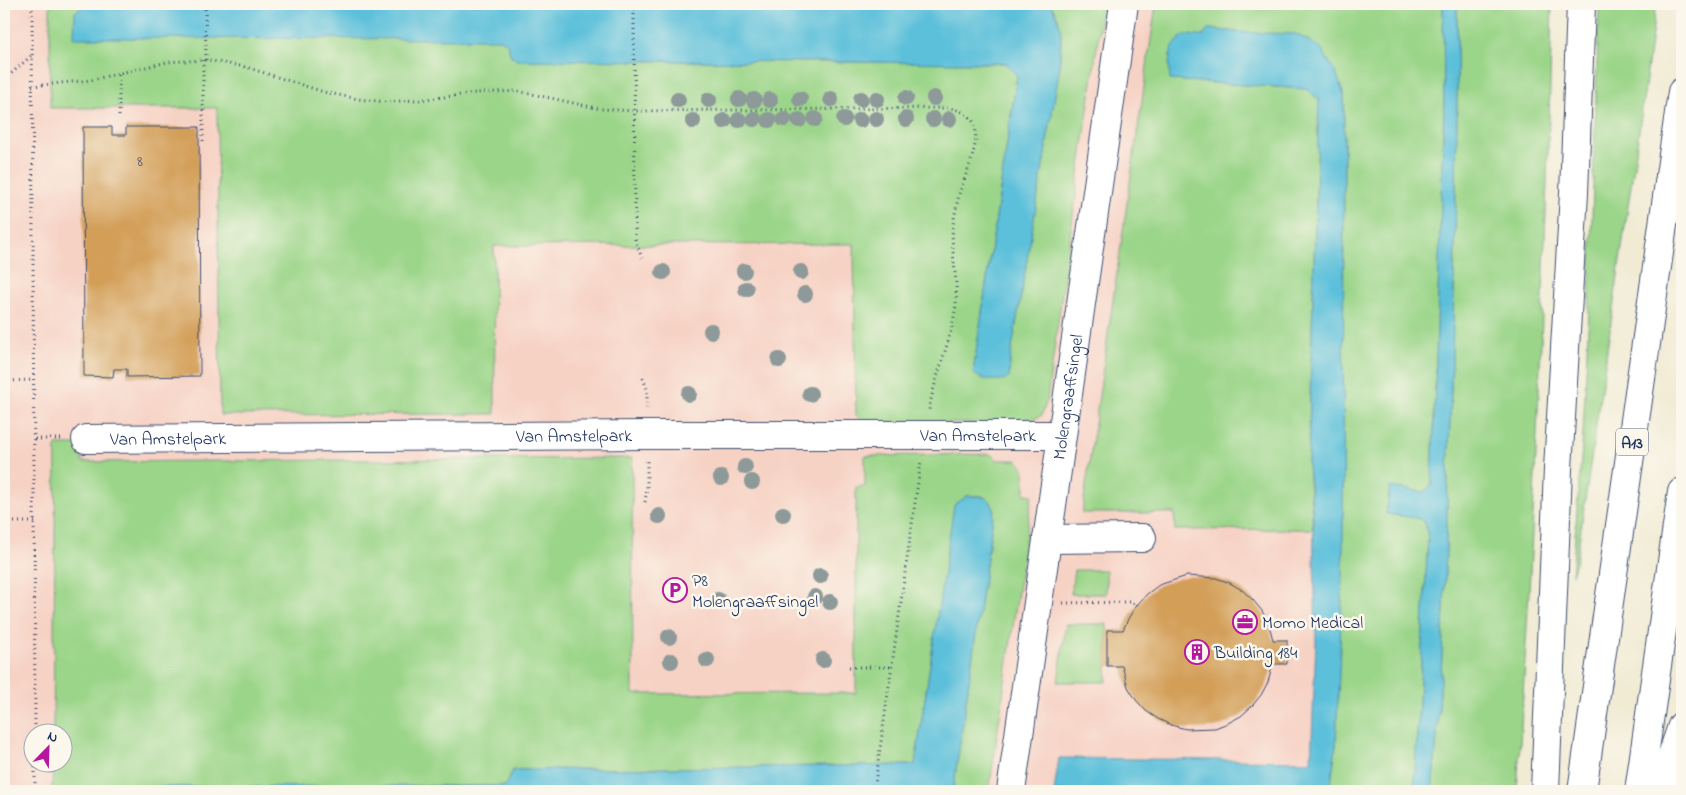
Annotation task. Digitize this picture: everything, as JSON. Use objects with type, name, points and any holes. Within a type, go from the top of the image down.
[{"type":"main road","name":"Molengraaffsingel","points":[[1011,791],[1124,4]]},
{"type":"main road","points":[[1545,791],[1558,469],[1574,193],[1581,4]]},
{"type":"main road","name":"A13","points":[[1582,791],[1682,92]]},
{"type":"main road","name":"Van Amstelpark","points":[[86,439],[1062,435]]},
{"type":"main road","points":[[1639,791],[1682,492]]},
{"type":"main road","points":[[1047,539],[1142,538]]},
{"type":"main road","points":[[1660,791],[1682,726]]},
{"type":"path","points":[[32,4],[35,722]]},
{"type":"path","points":[[204,143],[205,4]]},
{"type":"path","points":[[634,4],[635,240],[642,258]]},
{"type":"path","points":[[4,80],[32,55]]},
{"type":"path","points":[[32,86],[91,80],[119,75],[167,62],[205,60],[246,67],[324,92],[358,99],[387,102],[475,93],[518,91],[601,109],[635,111],[950,108],[961,111],[971,118],[975,128],[975,139],[972,155],[959,195],[953,225],[956,302],[954,316],[930,402],[874,791]]},
{"type":"path","points":[[119,75],[119,117]]},
{"type":"path","points":[[643,378],[647,389],[647,409]]},
{"type":"path","points":[[4,381],[34,380]]},
{"type":"path","points":[[4,522],[35,522]]},
{"type":"path","points":[[1079,603],[1129,602],[1137,604]]},
{"type":"path","points":[[848,667],[892,667]]},
{"type":"path","points":[[35,772],[35,791]]},
{"type":"shaded area","points":[[4,4],[1397,4],[1399,427],[1368,791],[4,791]]},
{"type":"green space","points":[[50,4],[499,4],[500,39],[507,43],[511,56],[517,60],[1006,63],[1017,75],[973,373],[1009,378],[1010,360],[1060,61],[1061,38],[1059,23],[1054,9],[1049,4],[1103,4],[1047,400],[1042,415],[1025,423],[863,423],[856,415],[854,244],[494,246],[495,414],[220,415],[217,108],[50,108]]},
{"type":"green space","points":[[1156,4],[1443,4],[1444,106],[1432,485],[1424,492],[1390,488],[1386,513],[1417,518],[1425,522],[1428,538],[1414,791],[1330,791],[1336,745],[1343,498],[1344,96],[1237,32],[1209,29],[1203,36],[1184,35],[1171,80],[1306,89],[1319,99],[1308,466],[1313,529],[1175,530],[1174,513],[1082,513]]},
{"type":"green space","points":[[1457,4],[1552,4],[1539,398],[1517,791],[1432,791],[1443,633],[1452,357],[1456,181]]},
{"type":"green space","points":[[1599,4],[1656,4],[1576,562],[1572,575],[1583,433],[1589,310]]},
{"type":"green space","points":[[56,445],[81,445],[82,462],[632,458],[633,694],[856,693],[856,487],[865,486],[865,456],[990,454],[998,460],[1017,460],[1024,468],[1025,494],[1032,495],[989,791],[953,791],[994,509],[983,496],[967,496],[954,506],[915,765],[513,770],[505,786],[90,787],[89,791],[52,791],[53,772],[72,772],[72,722],[53,722]]},
{"type":"green space","points":[[1074,570],[1106,570],[1106,594],[1071,594]]},
{"type":"green space","points":[[1066,624],[1107,624],[1107,682],[1058,682]]},
{"type":"water","points":[[1049,4],[1052,6],[1061,28],[1059,72],[1010,360],[1009,378],[990,380],[976,376],[973,373],[1017,76],[1006,63],[517,60],[511,56],[507,43],[500,39],[74,38],[75,12],[84,6]]},
{"type":"water","points":[[1443,4],[1457,4],[1455,240],[1445,593],[1439,712],[1432,791],[1414,791],[1428,538],[1425,522],[1417,518],[1386,514],[1390,487],[1424,492],[1432,485],[1444,106]]},
{"type":"water","points":[[1209,29],[1296,34],[1320,47],[1336,73],[1344,96],[1343,577],[1336,745],[1330,791],[1054,791],[1059,758],[1311,761],[1316,641],[1313,516],[1308,466],[1319,99],[1306,89],[1170,80],[1169,61],[1175,44],[1184,35],[1203,36]]},
{"type":"water","points":[[967,496],[980,496],[987,499],[994,509],[953,791],[89,791],[89,787],[505,786],[513,770],[915,765],[954,505]]},
{"type":"building","points":[[83,127],[112,127],[112,135],[126,135],[126,127],[199,127],[200,376],[127,377],[127,369],[114,369],[113,377],[84,376]]},
{"type":"building","name":"Building 184","points":[[1187,576],[1216,578],[1242,590],[1262,611],[1269,625],[1273,640],[1287,640],[1287,664],[1273,664],[1268,682],[1252,706],[1241,716],[1215,728],[1186,729],[1158,719],[1146,711],[1136,700],[1128,687],[1122,666],[1107,666],[1107,630],[1123,630],[1137,605],[1147,594],[1159,585]]},
{"type":"place","name":"P8 Molengraaffsingel","points":[[675,590]]},
{"type":"place","name":"Momo Medical","points":[[1245,622]]},
{"type":"place","name":"Building 184","points":[[1197,652]]}]
